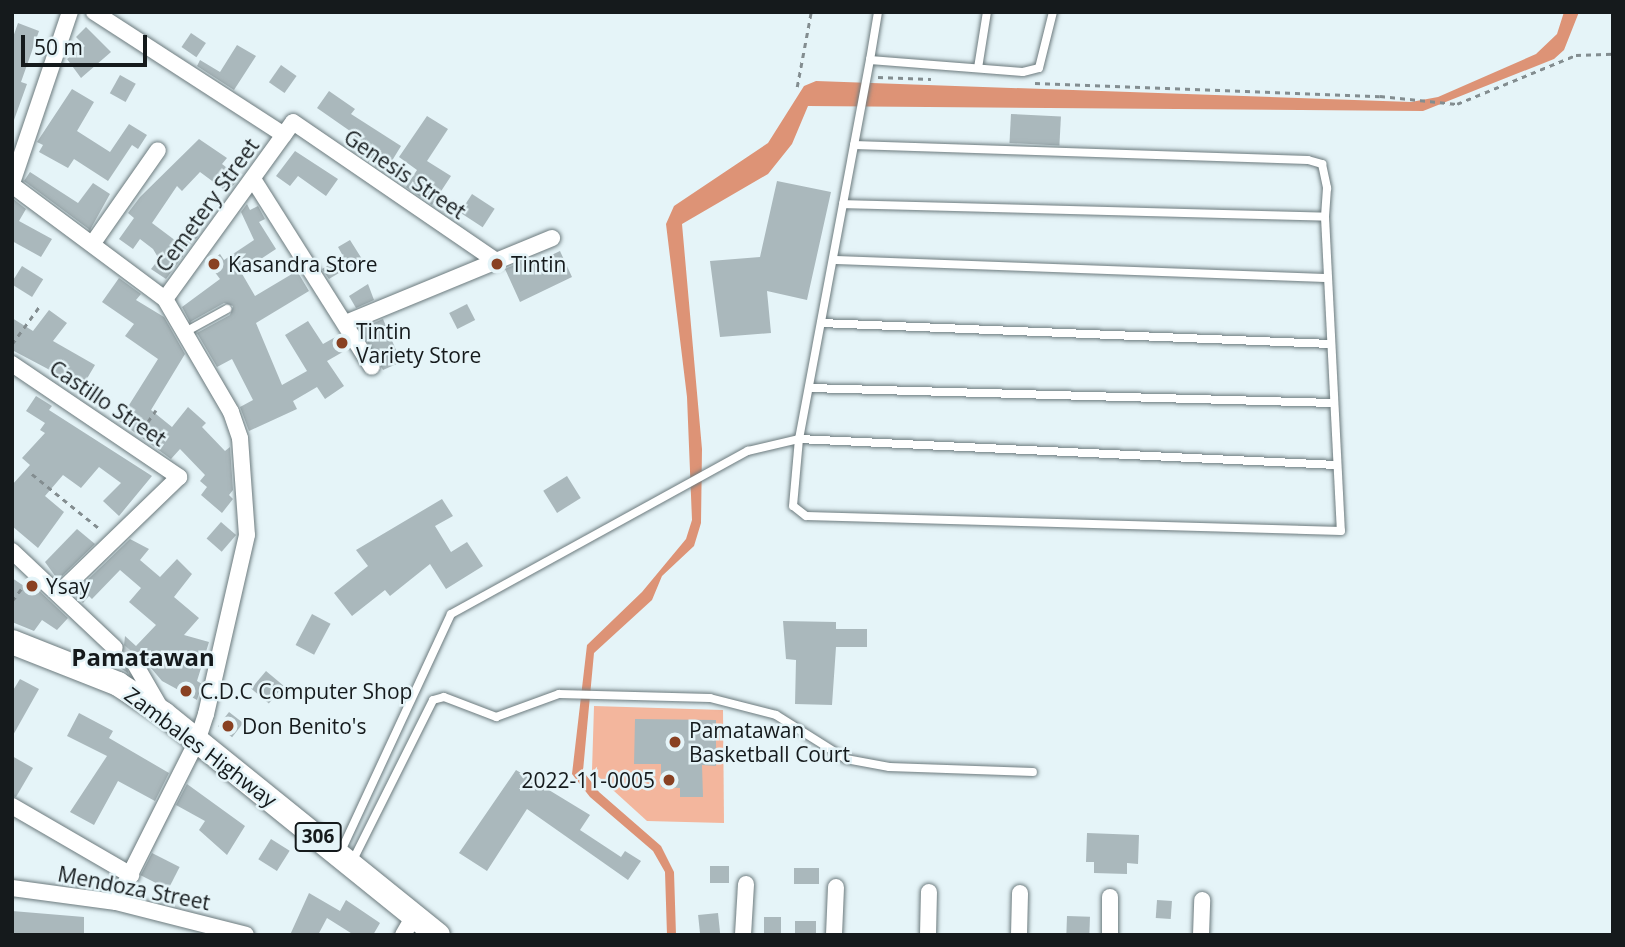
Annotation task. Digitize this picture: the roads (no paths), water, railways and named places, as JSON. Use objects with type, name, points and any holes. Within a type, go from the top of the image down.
[{"type":"main road","name":"Zambales Highway","points":[[12,642],[117,684],[164,714],[346,859],[409,925],[438,935]]},
{"type":"street","name":"Cemetery Street","points":[[70,12],[12,184],[164,299],[231,412],[240,439],[247,536],[198,741],[116,902]]},
{"type":"street","name":"Cemetery Street","points":[[94,12],[288,129],[164,299]]},
{"type":"street","name":"Genesis Street","points":[[288,129],[493,259]]},
{"type":"street","points":[[93,243],[158,150]]},
{"type":"street","points":[[253,179],[372,367]]},
{"type":"street","points":[[346,323],[493,259],[552,237]]},
{"type":"street","name":"Castillo Street","points":[[12,364],[133,443],[179,477],[59,593]]},
{"type":"street","points":[[12,551],[115,648]]},
{"type":"street","points":[[135,664],[164,714]]},
{"type":"street","points":[[12,806],[131,874]]},
{"type":"street","points":[[743,935],[746,884]]},
{"type":"street","points":[[834,935],[836,887]]},
{"type":"street","name":"Mendoza Street","points":[[12,888],[116,902],[246,935]]},
{"type":"street","points":[[928,935],[929,891]]},
{"type":"street","points":[[1019,935],[1020,893]]},
{"type":"street","points":[[1110,897],[1110,935]]},
{"type":"street","points":[[1201,935],[1202,900]]},
{"type":"lane","points":[[854,145],[1308,160],[1322,164],[1327,188],[1325,217],[1341,531],[806,516],[793,506],[799,439],[878,12]]},
{"type":"lane","points":[[978,68],[987,12]]},
{"type":"lane","points":[[870,60],[978,68],[1038,68],[1054,12]]},
{"type":"lane","points":[[843,204],[1325,217]]},
{"type":"lane","points":[[833,260],[1328,278]]},
{"type":"lane","points":[[184,332],[227,309]]},
{"type":"lane","points":[[821,323],[1331,344]]},
{"type":"lane","points":[[809,388],[1334,403]]},
{"type":"lane","points":[[346,859],[451,614],[748,451],[799,439],[1337,465]]},
{"type":"lane","points":[[346,859],[433,700],[444,697],[496,717],[559,694],[710,698],[776,715],[846,760],[889,767],[1033,772]]},
{"type":"tunnel","points":[[115,648],[135,664]]},
{"type":"place","name":"Kasandra Store","points":[[214,264]]},
{"type":"place","name":"Tintin","points":[[497,264]]},
{"type":"place","name":"Tintin Variety Store","points":[[342,343]]},
{"type":"place","name":"Ysay","points":[[32,586]]},
{"type":"place","name":"C.D.C Computer Shop","points":[[186,691]]},
{"type":"place","name":"Don Benito's","points":[[228,726]]},
{"type":"place","name":"Pamatawan Basketball Court","points":[[675,742]]},
{"type":"place","name":"2022-11-0005","points":[[669,780]]},
{"type":"district","name":"Pamatawan","points":[[143,657]]}]
